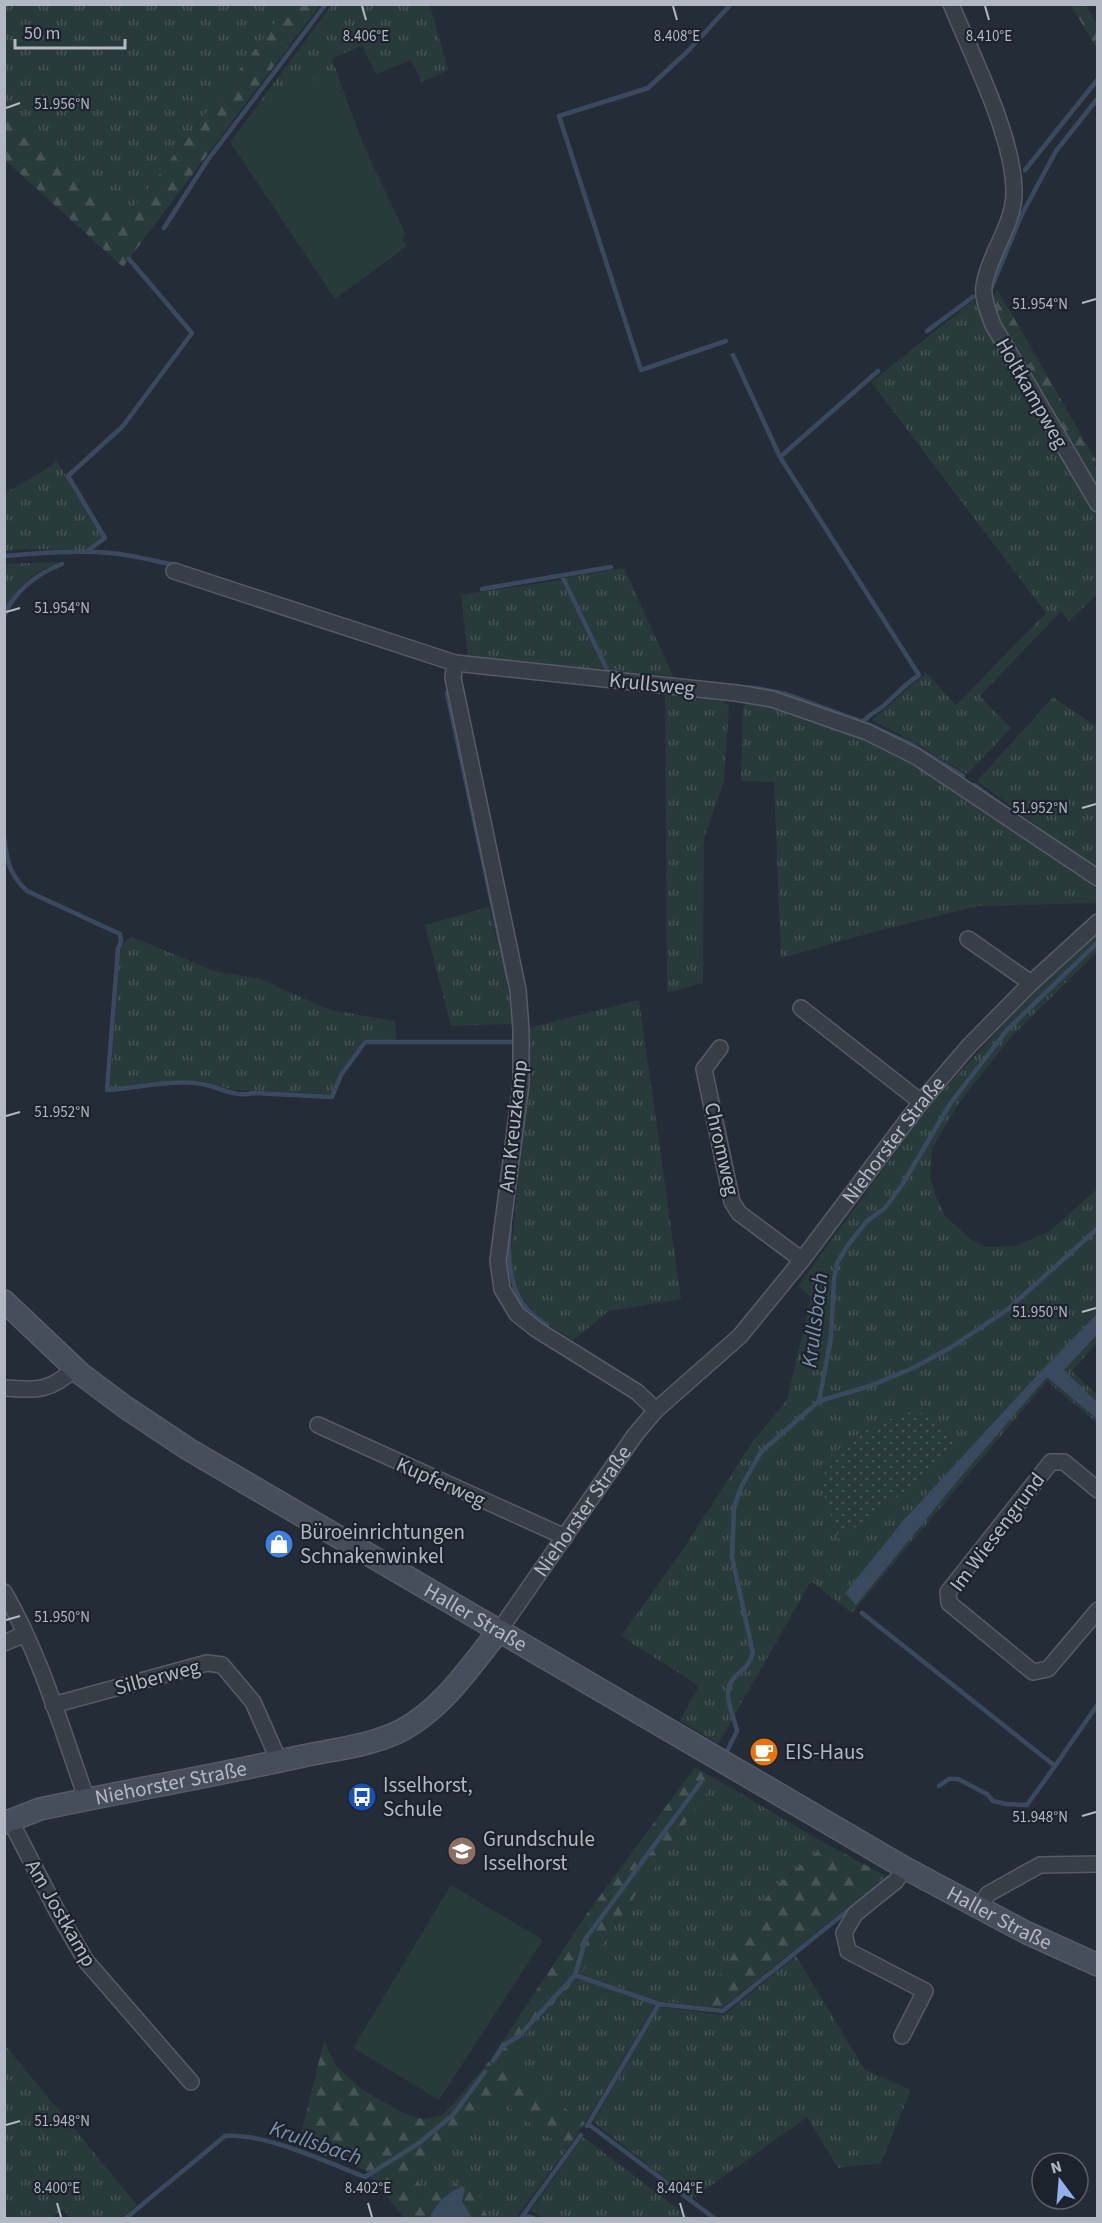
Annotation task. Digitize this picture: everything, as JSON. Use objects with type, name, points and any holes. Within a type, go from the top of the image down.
[{"type":"street","name":"Holtkampweg","points":[[951,4],[1005,137],[1013,174],[1015,192],[1012,210],[989,268],[984,287],[985,303],[993,325],[1098,504]]},
{"type":"street","name":"Krullsweg","points":[[174,571],[455,663],[702,689],[772,699],[867,732],[917,757],[1098,878]]},
{"type":"street","name":"Am Kreuzkamp","points":[[455,663],[453,678],[518,990],[521,1029],[520,1094],[498,1261],[502,1289],[517,1314],[638,1392],[656,1410]]},
{"type":"street","name":"Niehorster Straße","points":[[7,1821],[40,1809],[378,1739],[402,1730],[423,1717],[460,1681],[499,1631],[635,1435],[656,1410],[740,1336],[802,1260],[921,1102],[968,1047],[1098,922]]},
{"type":"street","points":[[968,939],[1031,984]]},
{"type":"street","points":[[801,1008],[921,1102]]},
{"type":"street","name":"Chromweg","points":[[720,1048],[704,1069],[732,1202],[739,1213],[802,1260]]},
{"type":"street","name":"Haller Straße","points":[[4,1301],[75,1368],[120,1404],[171,1439],[905,1868],[1064,1951],[1098,1965]]},
{"type":"street","points":[[4,1389],[37,1390],[50,1387],[60,1382],[75,1368]]},
{"type":"street","name":"Kupferweg","points":[[318,1425],[565,1537]]},
{"type":"street","name":"Im Wiesengrund","points":[[1098,1490],[1064,1462],[1051,1462],[948,1592],[949,1603],[1034,1672],[1048,1669],[1098,1610]]},
{"type":"street","points":[[4,1592],[25,1634],[87,1800]]},
{"type":"street","points":[[4,1643],[25,1634]]},
{"type":"street","name":"Silberweg","points":[[53,1705],[207,1663],[222,1665],[252,1702],[279,1761]]},
{"type":"street","name":"Am Jostkamp","points":[[7,1821],[86,1961],[190,2082]]},
{"type":"street","points":[[980,1908],[988,1894],[1040,1865],[1098,1864]]},
{"type":"street","points":[[902,2036],[924,1991],[848,1950],[844,1934],[855,1914],[896,1881],[905,1868]]},
{"type":"green space","points":[[4,5],[289,5],[128,215],[5,113]]},
{"type":"green space","points":[[289,5],[320,5],[123,267],[5,160],[5,113],[128,215]]},
{"type":"green space","points":[[332,5],[430,5],[448,70],[422,82],[411,60],[376,74],[362,45],[332,59],[346,98],[335,87],[294,82],[259,103]]},
{"type":"green space","points":[[1071,5],[1086,5],[1097,25],[1097,49]]},
{"type":"green space","points":[[318,80],[335,87],[346,98],[363,144],[406,235],[402,238],[407,246],[335,299],[230,142],[259,103],[294,82]]},
{"type":"green space","points":[[997,289],[1097,462],[1097,492],[999,323],[992,301]]},
{"type":"green space","points":[[974,300],[988,328],[1097,514],[1097,595],[1069,621],[1061,611],[980,696],[1011,728],[967,774],[872,720],[926,673],[956,705],[1046,613],[871,382]]},
{"type":"green space","points":[[57,461],[103,538],[85,550],[5,551],[5,493]]},
{"type":"green space","points":[[57,562],[26,581],[5,610],[5,564]]},
{"type":"green space","points":[[624,568],[673,676],[608,670],[565,578]]},
{"type":"green space","points":[[561,580],[606,674],[468,660],[461,595]]},
{"type":"green space","points":[[665,693],[720,698],[729,706],[724,781],[704,838],[703,983],[667,993]]},
{"type":"green space","points":[[1053,697],[1097,727],[1097,870],[977,781]]},
{"type":"green space","points":[[749,701],[772,706],[864,736],[915,762],[961,791],[1097,889],[1097,903],[977,906],[781,958],[774,782],[741,781],[743,707]]},
{"type":"green space","points":[[489,907],[509,992],[512,1024],[451,1026],[425,925]]},
{"type":"green space","points":[[1097,934],[1097,952],[1013,1035],[961,1100],[932,1148],[930,1177],[945,1216],[973,1241],[986,1247],[1016,1246],[1050,1231],[1097,1189],[1097,1343],[1072,1371],[1097,1395],[1097,1423],[1047,1381],[852,1613],[811,1581],[718,1744],[680,1720],[699,1686],[621,1636],[682,1551],[753,1441],[787,1400],[811,1297],[798,1286],[930,1105],[1035,990]]},
{"type":"green space","points":[[132,937],[217,972],[258,978],[330,1010],[395,1021],[396,1041],[363,1040],[340,1073],[331,1094],[233,1090],[203,1081],[175,1081],[110,1088],[120,952],[126,940]]},
{"type":"green space","points":[[639,1000],[681,1299],[609,1311],[573,1340],[531,1309],[519,1290],[510,1262],[527,1096],[528,1028]]},
{"type":"green space","points":[[915,1411],[940,1421],[959,1442],[912,1486],[839,1539],[823,1491],[826,1460],[867,1430]]},
{"type":"green space","points":[[695,1767],[716,1779],[581,1974],[520,2040],[511,2068],[585,2123],[566,2150],[496,2097],[414,2179],[430,2194],[471,2177],[488,2218],[404,2218],[365,2170],[298,2146],[324,2041],[336,2066],[361,2089],[401,2112],[422,2119],[441,2116],[491,2059],[586,1915]]},
{"type":"green space","points":[[716,1779],[826,1844],[771,1890],[702,2006],[659,2001],[581,1974]]},
{"type":"green space","points":[[826,1844],[886,1876],[722,2008],[702,2006],[771,1890]]},
{"type":"green space","points":[[451,1885],[543,1940],[439,2100],[353,2048]]},
{"type":"green space","points":[[796,1956],[865,2070],[911,2090],[881,2163],[838,2168],[807,2117],[692,2199],[593,2122],[660,2007],[724,2015]]},
{"type":"green space","points":[[577,1978],[655,2005],[585,2123],[511,2068],[520,2040]]},
{"type":"green space","points":[[4,2044],[137,2205],[121,2218],[70,2218],[63,2209],[51,2218],[5,2218]]},
{"type":"green space","points":[[496,2097],[566,2150],[516,2218],[488,2218],[471,2177],[430,2195],[414,2179]]},
{"type":"green space","points":[[583,2137],[690,2218],[542,2218],[531,2210]]},
{"type":"water","points":[[1097,1314],[1097,1335],[1064,1370],[1097,1402],[1097,1419],[1047,1377],[964,1473],[856,1605],[845,1593],[903,1521],[1040,1372]]},
{"type":"water","points":[[462,2186],[465,2188],[462,2201],[472,2218],[430,2218],[443,2199]]},
{"type":"waterway","points":[[164,228],[207,161],[326,4]]},
{"type":"waterway","points":[[726,341],[641,370],[559,116],[648,88],[688,51],[731,4]]},
{"type":"waterway","points":[[1025,170],[1098,79]]},
{"type":"waterway","points":[[991,289],[1022,214],[1056,151],[1098,98]]},
{"type":"waterway","points":[[86,552],[105,538],[68,476],[123,426],[192,333],[129,259]]},
{"type":"waterway","points":[[927,331],[973,297]]},
{"type":"waterway","points":[[733,355],[780,457],[919,675],[863,722]]},
{"type":"waterway","points":[[780,457],[878,371]]},
{"type":"waterway","points":[[4,556],[98,552],[127,555],[175,565]]},
{"type":"waterway","points":[[4,616],[14,598],[28,584],[62,564]]},
{"type":"waterway","points":[[482,589],[611,567]]},
{"type":"waterway","points":[[562,576],[608,672],[613,672]]},
{"type":"waterway","points":[[742,687],[786,694],[863,722],[909,743],[963,776]]},
{"type":"waterway","points":[[447,693],[508,978]]},
{"type":"waterway","points":[[974,785],[1021,818]]},
{"type":"waterway","points":[[4,837],[10,867],[16,879],[27,891],[120,934],[107,1090],[167,1083],[191,1083],[209,1085],[240,1094],[332,1097],[341,1075],[365,1042],[516,1042]]},
{"type":"waterway","name":"Krullsbach","points":[[728,1749],[737,1731],[729,1705],[728,1691],[733,1679],[747,1665],[753,1653],[732,1557],[734,1508],[741,1487],[761,1452],[819,1401],[831,1338],[837,1263],[867,1221],[885,1208],[902,1185],[950,1104],[1007,1030],[1098,942]]},
{"type":"waterway","points":[[510,1227],[510,1271],[516,1292],[530,1312],[547,1325]]},
{"type":"waterway","points":[[819,1401],[870,1386],[913,1368],[950,1348],[1007,1310],[1098,1228]]},
{"type":"waterway","points":[[862,1613],[1055,1766],[1098,1704]]},
{"type":"waterway","points":[[939,1786],[949,1779],[958,1779],[987,1794],[993,1801],[1027,1805],[1055,1766]]},
{"type":"waterway","name":"Krullsbach","points":[[493,2061],[504,2045],[519,2036],[575,1975],[586,1938],[701,1782]]},
{"type":"waterway","points":[[575,1975],[659,2004],[723,2011],[888,1878]]},
{"type":"waterway","points":[[587,2126],[659,2004]]},
{"type":"waterway","name":"Krullsbach","points":[[126,2218],[225,2136],[240,2136],[277,2144],[365,2177],[419,2143],[453,2115],[485,2072]]},
{"type":"waterway","points":[[588,2124],[714,2218]]},
{"type":"waterway","points":[[521,2218],[581,2135]]},
{"type":"waterway","points":[[523,2215],[533,2218]]},
{"type":"place","name":"Büroeinrichtungen Schnakenwinkel","points":[[279,1544]]},
{"type":"place","name":"EIS-Haus","points":[[764,1752]]},
{"type":"place","name":"Isselhorst, Schule","points":[[362,1797]]},
{"type":"place","name":"Grundschule Isselhorst","points":[[462,1851]]}]
